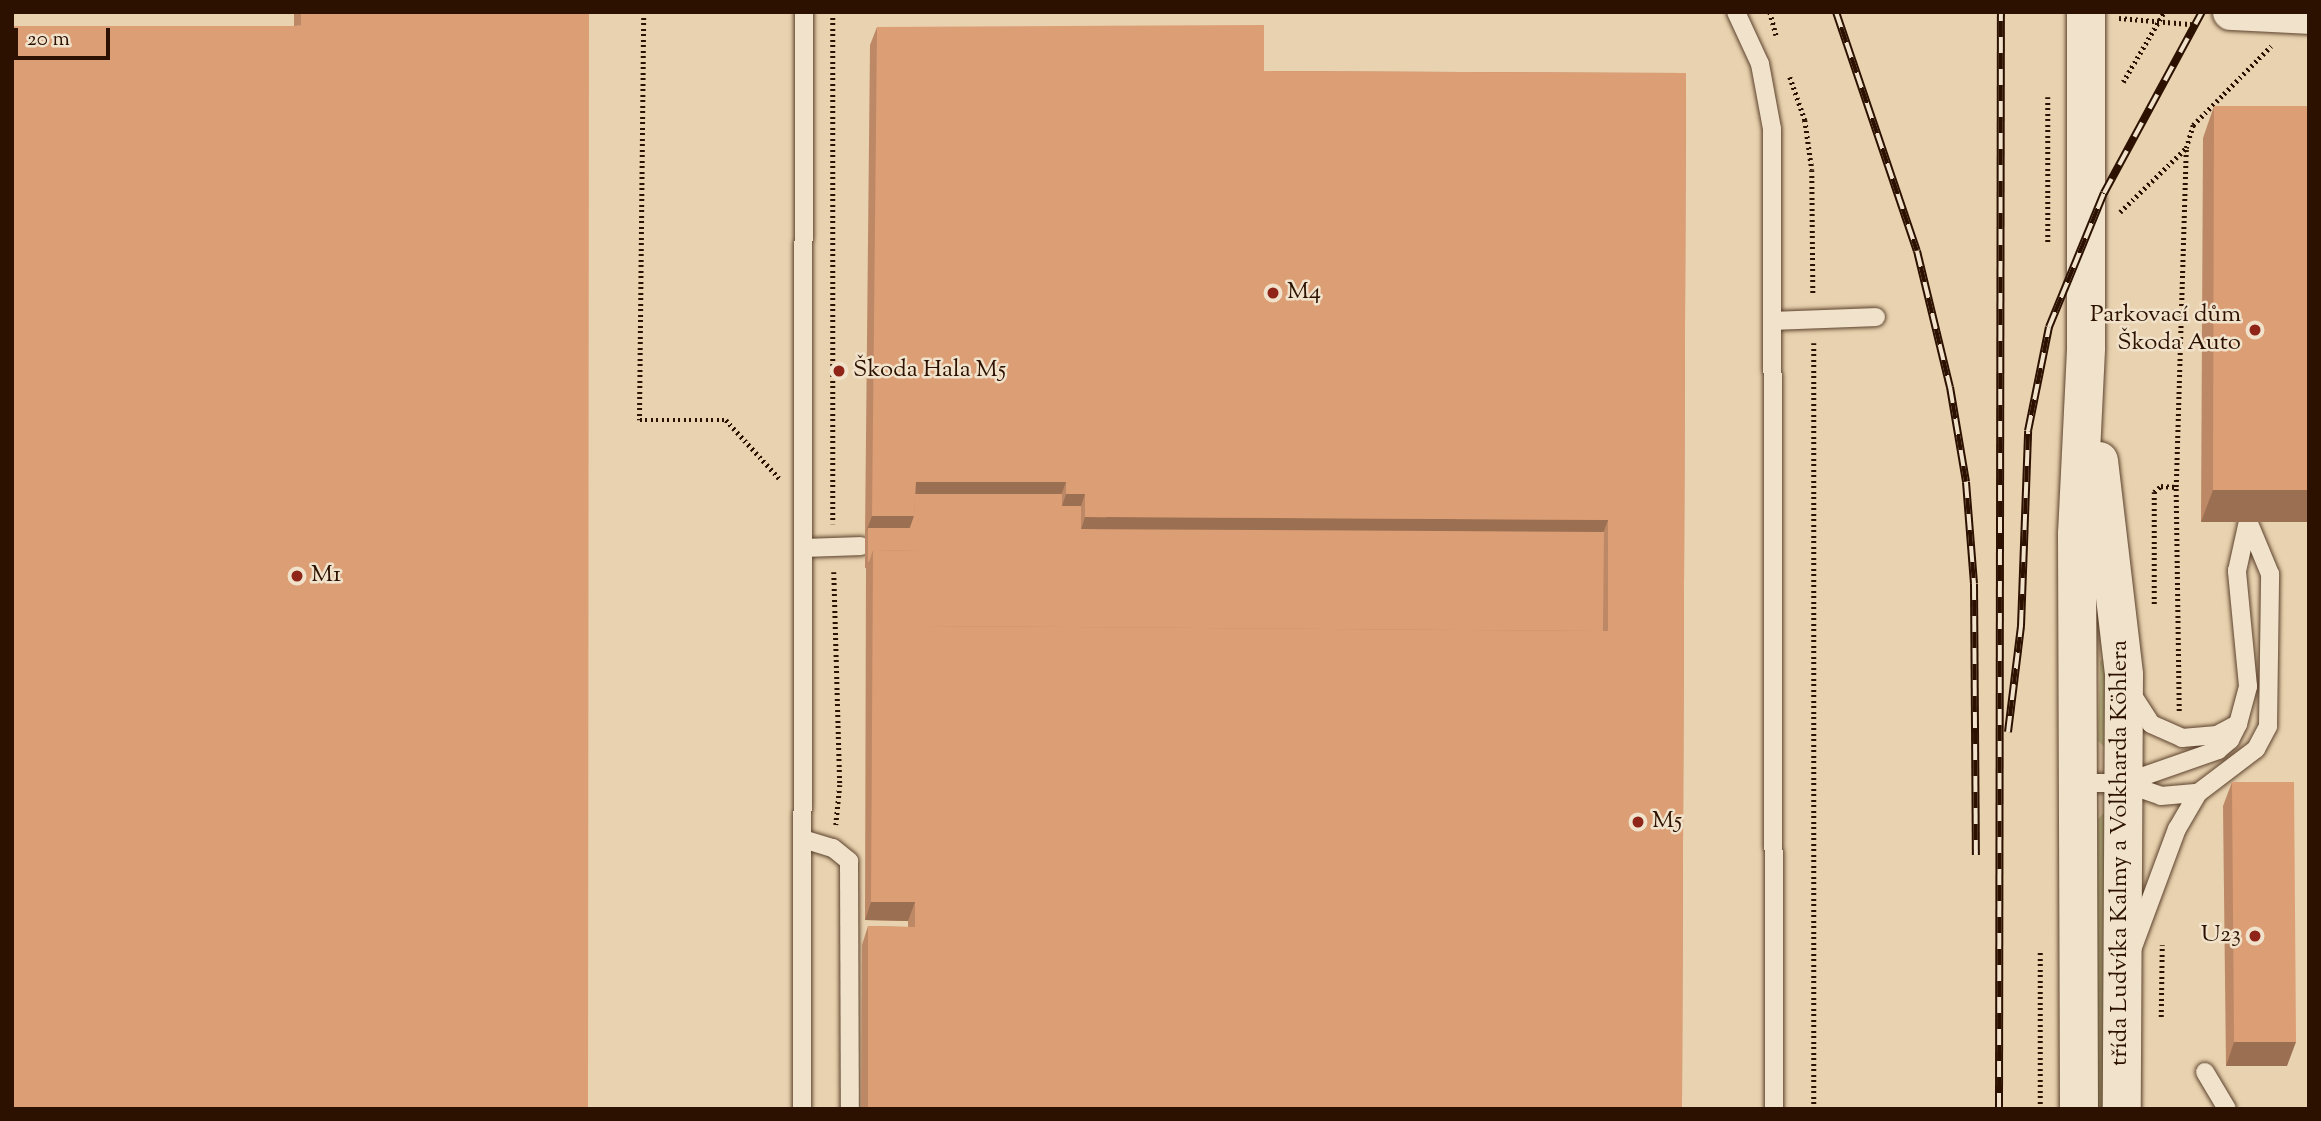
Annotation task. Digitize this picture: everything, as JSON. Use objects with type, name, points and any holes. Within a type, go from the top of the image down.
[{"type":"street","name":"třída Ludvíka Kalmy a Volkharda Köhlera","points":[[2079,1109],[2077,534],[2085,347],[2085,14]]},
{"type":"street","points":[[2220,19],[2309,16]]},
{"type":"street","name":"třída Ludvíka Kalmy a Volkharda Köhlera","points":[[2085,347],[2124,675],[2120,978],[2122,1109]]},
{"type":"lane","points":[[802,1109],[804,12]]},
{"type":"lane","points":[[1736,12],[1760,64],[1772,129],[1774,1109]]},
{"type":"lane","points":[[1773,321],[1876,317]]},
{"type":"lane","points":[[2079,783],[2124,783],[2218,750],[2230,740],[2238,724],[2248,686],[2237,571],[2248,522],[2245,482]]},
{"type":"lane","points":[[2120,978],[2177,829],[2198,793],[2256,749],[2268,726],[2270,573],[2248,522]]},
{"type":"lane","points":[[804,548],[861,547]]},
{"type":"lane","points":[[2124,675],[2141,712],[2170,723],[2195,738],[2238,724]]},
{"type":"lane","points":[[2124,783],[2161,796],[2198,793]]},
{"type":"lane","points":[[803,839],[833,848],[849,861],[850,1109]]},
{"type":"lane","points":[[2205,1072],[2227,1109]]},
{"type":"path","points":[[644,12],[640,421],[726,420],[780,479],[781,515],[833,514]]},
{"type":"path","points":[[1770,12],[1777,37]]},
{"type":"path","points":[[2085,14],[2220,19]]},
{"type":"path","points":[[2170,723],[2179,715],[2176,487],[2186,148],[2193,125],[2256,66],[2278,37]]},
{"type":"path","points":[[1788,73],[1805,120],[1812,170],[1814,1109]]},
{"type":"path","points":[[2047,228],[2048,82]]},
{"type":"path","points":[[2154,613],[2154,492],[2161,486],[2176,487]]},
{"type":"path","points":[[2170,723],[2179,715]]},
{"type":"path","points":[[2161,1027],[2165,934]]},
{"type":"shaded area","points":[[2105,658],[2106,748],[2098,741],[2100,661]]},
{"type":"shaded area","points":[[2106,811],[2107,1109],[2094,1109],[2098,819]]},
{"type":"building","name":"M1","points":[[301,12],[589,12],[588,1109],[12,1109],[12,26],[301,26]]},
{"type":"building","points":[[1264,25],[1264,71],[1686,73],[1682,1109],[868,1109],[868,926],[915,927],[915,902],[871,902],[873,550],[920,551],[920,626],[1608,631],[1608,520],[1085,517],[1085,494],[1066,494],[1066,482],[916,482],[914,516],[872,516],[877,27]]},
{"type":"building","name":"Parkovací dům Škoda Auto","points":[[2214,106],[2309,106],[2309,490],[2213,490]]},
{"type":"building","points":[[915,494],[1062,494],[1062,506],[1081,506],[1081,529],[1604,532],[1603,631],[920,626],[920,551],[873,550],[868,562],[868,528],[910,528],[914,516]]},
{"type":"building","name":"U23","points":[[2232,782],[2294,782],[2296,1042],[2234,1042]]},
{"type":"railway","points":[[1836,12],[1917,251],[1950,387],[1966,482],[1974,584],[1976,855]]},
{"type":"railway","points":[[1999,1109],[2001,12]]},
{"type":"railway","points":[[2008,732],[2021,626],[2028,431],[2049,327],[2104,193],[2202,12]]},
{"type":"place","name":"M4","points":[[1273,293]]},
{"type":"place","name":"Parkovací dům Škoda Auto","points":[[2255,330]]},
{"type":"place","name":"Škoda Hala M5","points":[[839,371]]},
{"type":"place","name":"M1","points":[[297,576]]},
{"type":"place","name":"M5","points":[[1638,822]]},
{"type":"place","name":"U23","points":[[2255,936]]}]
